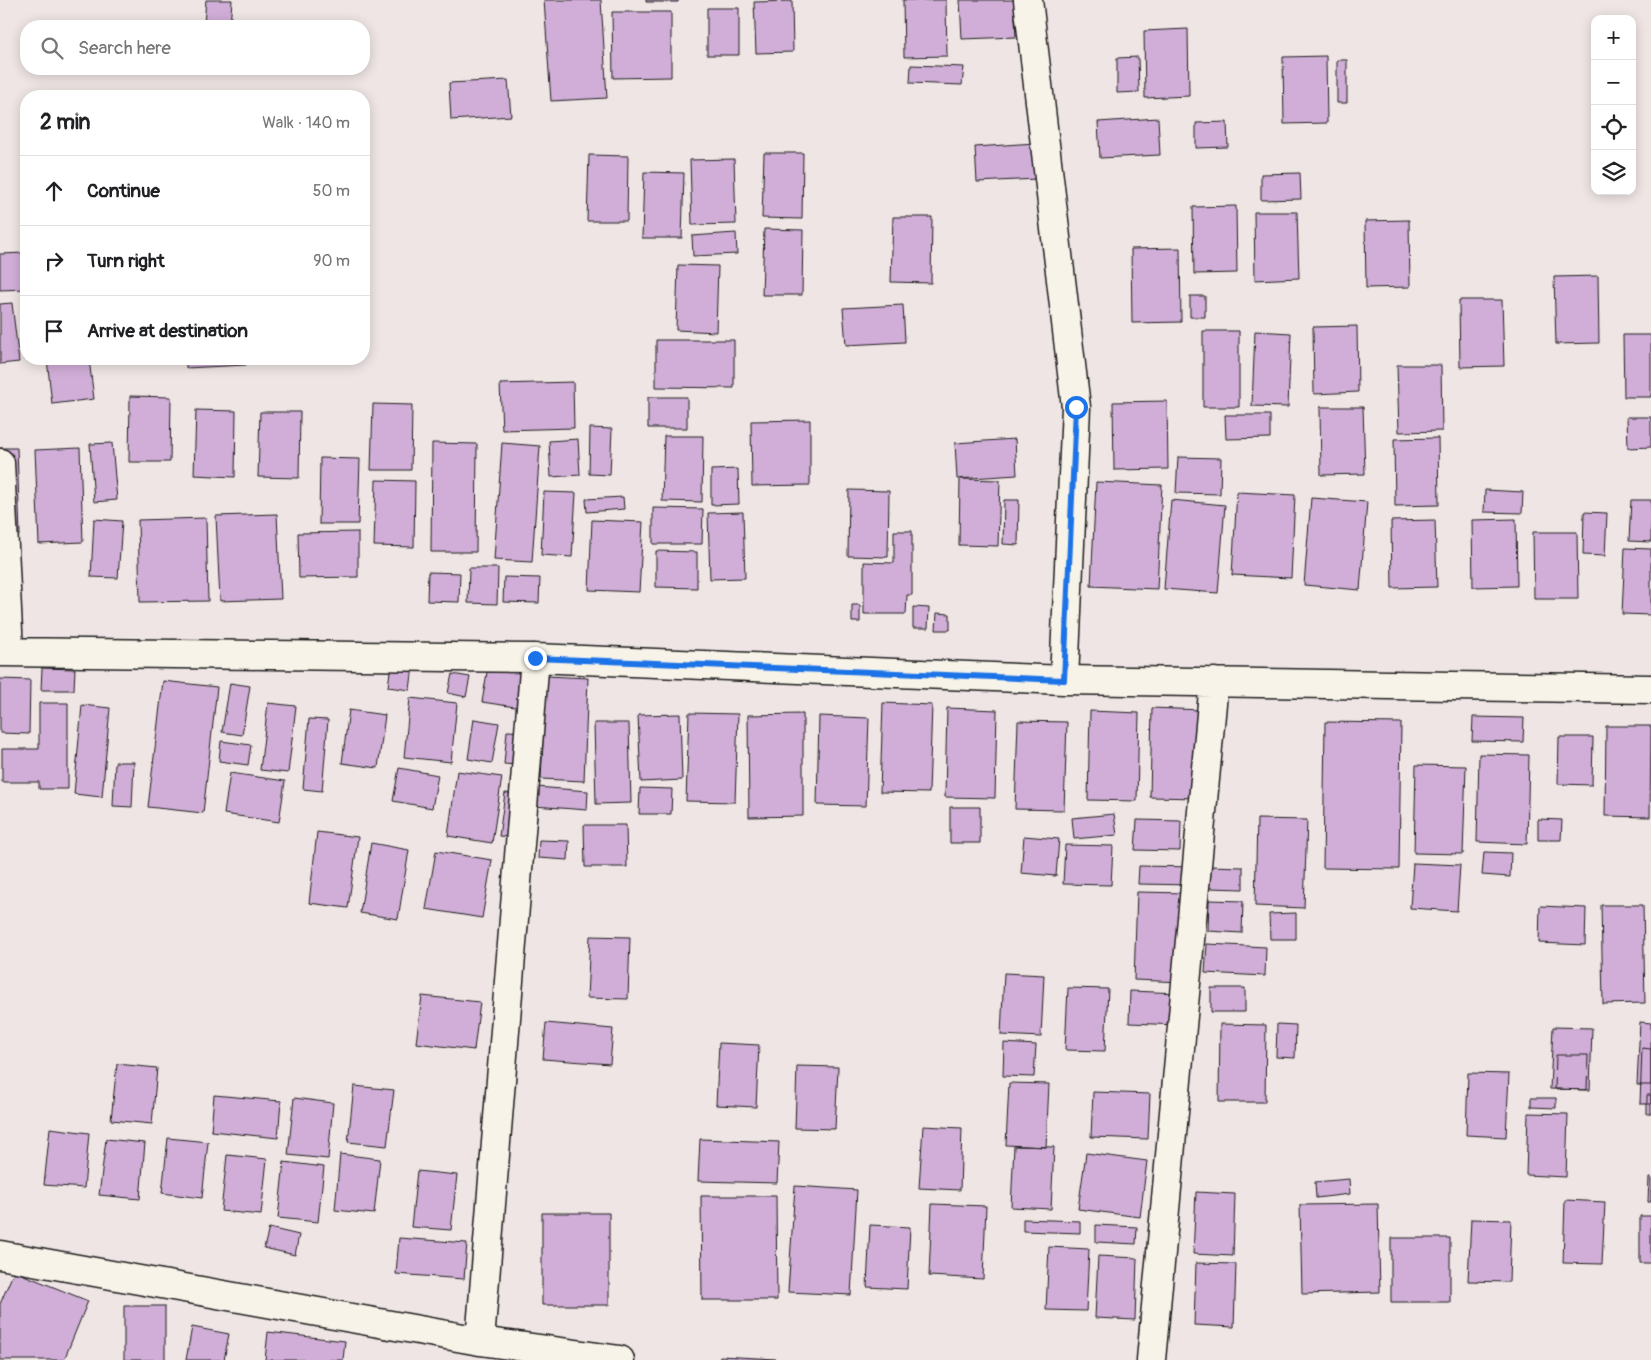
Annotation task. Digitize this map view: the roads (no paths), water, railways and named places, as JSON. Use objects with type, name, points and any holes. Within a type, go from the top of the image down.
[{"type":"street","points":[[1028,0],[1076,407],[1064,680]]},
{"type":"street","points":[[0,463],[4,652],[535,658],[1064,680],[1651,689]]},
{"type":"street","points":[[480,1341],[535,658]]},
{"type":"street","points":[[1151,1360],[1214,682]]},
{"type":"street","points":[[0,1255],[480,1341],[620,1360]]}]
